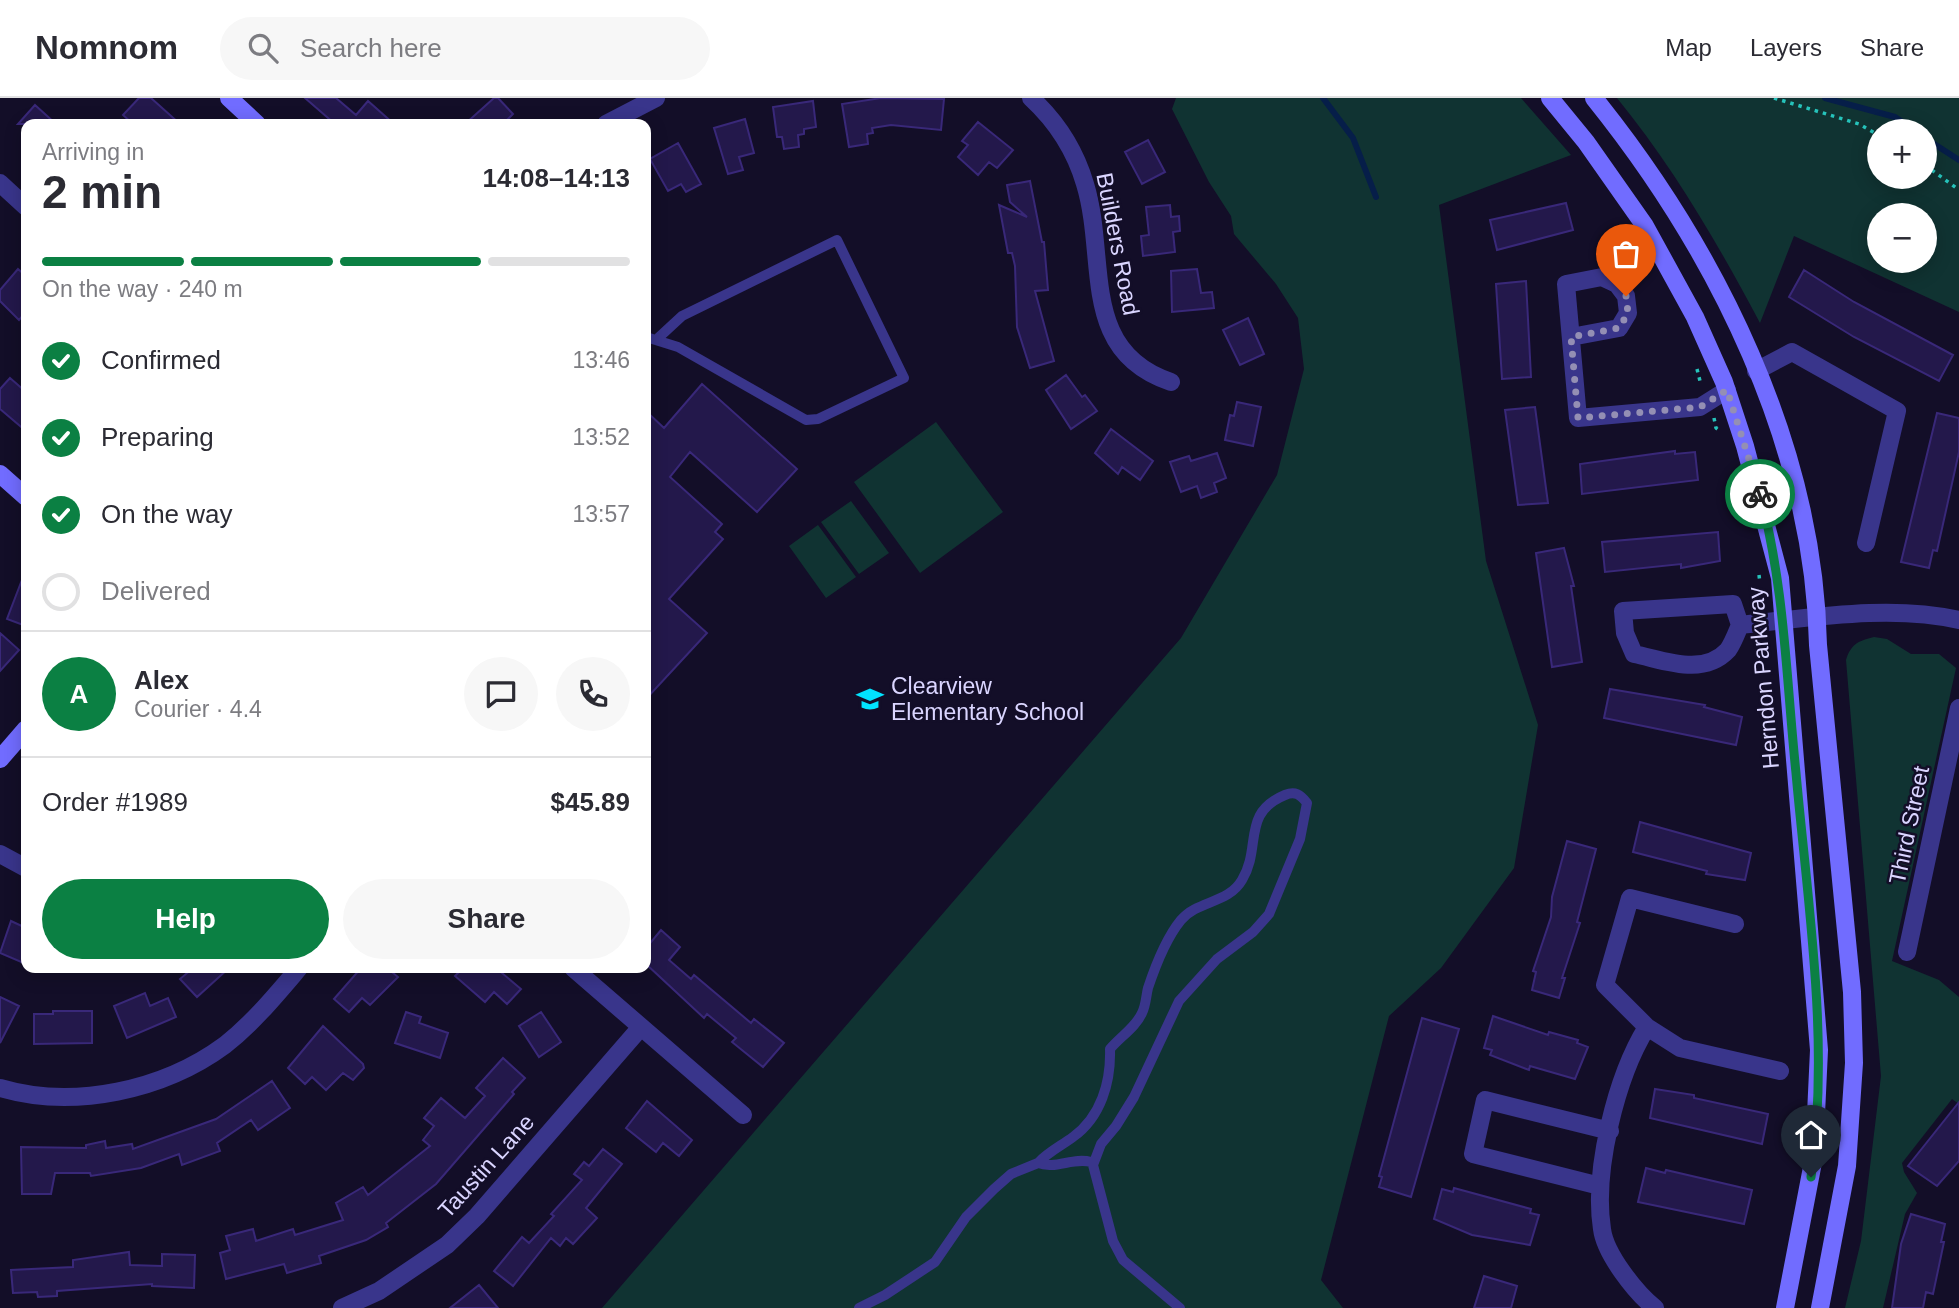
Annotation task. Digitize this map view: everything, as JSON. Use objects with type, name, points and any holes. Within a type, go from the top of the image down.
[{"type":"main road","points":[[229,98],[252,119]]},
{"type":"main road","name":"Herndon Parkway","points":[[1550,98],[1606,169],[1657,245],[1695,317],[1727,390],[1765,512],[1780,578],[1819,1050],[1814,1157],[1785,1308]]},
{"type":"main road","points":[[1594,98],[1676,210],[1721,293],[1756,371],[1779,434],[1807,534],[1818,618],[1852,992],[1854,1063],[1847,1166],[1820,1308]]},
{"type":"main road","points":[[0,474],[21,493]]},
{"type":"main road","points":[[0,759],[21,735]]},
{"type":"street","name":"Builders Road","points":[[1031,98],[1064,136],[1085,185],[1101,298],[1110,332],[1121,351],[1136,366],[1171,382]]},
{"type":"street","points":[[615,119],[651,99]]},
{"type":"street","points":[[0,183],[21,202]]},
{"type":"street","points":[[1571,337],[1578,418],[1700,407],[1727,390]]},
{"type":"street","points":[[1756,371],[1792,352],[1897,411],[1866,543]]},
{"type":"street","points":[[1733,604],[1741,625],[1728,649],[1710,662],[1692,667],[1634,654],[1626,633],[1623,611],[1733,604]]},
{"type":"street","points":[[1741,625],[1907,612],[1959,620]]},
{"type":"street","name":"Third Street","points":[[1907,952],[1959,708]]},
{"type":"street","points":[[0,854],[21,865]]},
{"type":"street","points":[[1735,924],[1630,898],[1605,985],[1647,1027],[1679,1048],[1780,1071]]},
{"type":"street","points":[[0,1088],[43,1096],[75,1097],[109,1093],[153,1082],[183,1070],[227,1043],[256,1017],[295,973]]},
{"type":"street","points":[[579,973],[744,1115]]},
{"type":"street","name":"Taustin Lane","points":[[342,1308],[379,1291],[416,1268],[457,1235],[641,1027]]},
{"type":"street","points":[[1647,1027],[1632,1052],[1616,1098],[1600,1186],[1602,1232],[1628,1282],[1655,1308]]},
{"type":"street","points":[[1600,1186],[1473,1154],[1485,1100],[1610,1131]]},
{"type":"lane","points":[[837,240],[904,378],[818,419],[806,420],[678,347],[651,339],[682,316],[837,240]]},
{"type":"lane","points":[[859,1308],[885,1295],[935,1262],[966,1217],[993,1189],[1011,1174],[1038,1163],[1083,1128],[1101,1103],[1109,1072],[1110,1049],[1141,1016],[1147,990],[1180,921],[1195,908],[1225,898],[1242,880],[1252,854],[1259,814],[1271,801],[1289,793],[1302,796],[1307,803],[1300,839],[1269,914],[1254,932],[1217,959],[1179,1001],[1133,1097],[1116,1126],[1101,1144],[1093,1165],[1113,1241],[1123,1260],[1180,1308]]},
{"type":"lane","points":[[1038,1163],[1045,1166],[1081,1160],[1091,1162]]},
{"type":"path","points":[[1774,98],[1867,129]]},
{"type":"path","points":[[1937,174],[1959,190]]},
{"type":"path","points":[[1695,363],[1716,428],[1726,441]]},
{"type":"path","points":[[1756,562],[1760,583]]},
{"type":"green space","points":[[1176,98],[1521,98],[1571,155],[1439,205],[1486,561],[1538,725],[1514,868],[1441,968],[1389,1016],[1321,1280],[1343,1308],[602,1308],[1181,638],[1277,475],[1304,369],[1298,318],[1276,284],[1234,234],[1231,216],[1209,182],[1172,109]]},
{"type":"green space","points":[[1617,98],[1959,98],[1959,312],[1874,273],[1937,273],[1937,203],[1867,203],[1867,270],[1794,236],[1760,323],[1694,207]]},
{"type":"green space","points":[[936,422],[1003,512],[920,573],[854,482]]},
{"type":"green space","points":[[851,501],[889,553],[859,574],[821,522]]},
{"type":"green space","points":[[818,525],[856,577],[826,598],[789,546]]},
{"type":"green space","points":[[1874,637],[1887,639],[1911,654],[1939,654],[1956,668],[1892,961],[1939,980],[1959,997],[1959,1104],[1952,1099],[1902,1163],[1904,1172],[1917,1193],[1905,1214],[1883,1308],[1845,1308],[1861,1241],[1881,1076],[1846,660],[1856,644]]},
{"type":"building","points":[[139,98],[151,98],[174,119],[127,119],[123,115]]},
{"type":"building","points":[[305,98],[336,98],[356,115],[368,101],[388,119],[329,119]]},
{"type":"building","points":[[494,98],[498,98],[513,114],[508,119],[471,119]]},
{"type":"building","points":[[881,98],[944,99],[941,130],[891,125],[872,128],[873,133],[867,134],[868,144],[849,147],[842,104]]},
{"type":"building","points":[[813,101],[816,127],[804,129],[804,134],[798,135],[799,147],[784,149],[782,137],[777,137],[773,107]]},
{"type":"building","points":[[35,105],[50,119],[22,119]]},
{"type":"building","points":[[745,119],[754,153],[739,157],[743,170],[728,174],[714,128]]},
{"type":"building","points":[[978,122],[1013,150],[997,168],[989,162],[978,175],[958,157],[968,145],[962,141]]},
{"type":"building","points":[[1148,140],[1165,172],[1142,184],[1125,152]]},
{"type":"building","points":[[678,143],[701,184],[686,192],[681,184],[668,191],[651,158]]},
{"type":"building","points":[[1030,181],[1044,242],[1048,290],[1035,291],[1054,361],[1030,368],[1017,327],[1015,266],[1012,253],[1008,253],[999,205],[1027,217],[1010,202],[1007,185]]},
{"type":"building","points":[[1566,203],[1573,230],[1497,250],[1490,220]]},
{"type":"building","points":[[1170,205],[1171,217],[1179,216],[1180,231],[1173,232],[1175,252],[1143,256],[1141,236],[1149,235],[1146,207]]},
{"type":"building","points":[[18,269],[21,272],[19,320],[0,301],[0,290]]},
{"type":"building","points":[[1197,269],[1201,293],[1212,292],[1214,308],[1172,312],[1171,271]]},
{"type":"building","points":[[1804,270],[1854,302],[1953,355],[1939,381],[1854,337],[1789,297]]},
{"type":"building","points":[[1526,281],[1531,377],[1502,379],[1496,284]]},
{"type":"building","points":[[1248,318],[1264,354],[1240,365],[1223,330]]},
{"type":"building","points":[[1066,375],[1082,397],[1085,395],[1097,411],[1071,429],[1046,390]]},
{"type":"building","points":[[10,378],[21,388],[21,427],[0,409],[0,389]]},
{"type":"building","points":[[702,384],[797,469],[757,512],[690,452],[670,477],[722,524],[715,532],[723,539],[669,599],[707,633],[651,694],[651,416],[664,428]]},
{"type":"building","points":[[1237,402],[1261,407],[1253,446],[1225,440],[1230,415],[1234,416]]},
{"type":"building","points":[[1535,407],[1548,503],[1518,505],[1505,410]]},
{"type":"building","points":[[1937,413],[1959,418],[1959,452],[1937,551],[1933,550],[1929,568],[1901,562]]},
{"type":"building","points":[[1111,429],[1153,461],[1140,480],[1122,467],[1118,474],[1095,453]]},
{"type":"building","points":[[1675,451],[1675,454],[1695,452],[1698,480],[1582,494],[1580,464]]},
{"type":"building","points":[[1217,453],[1226,478],[1214,483],[1217,492],[1201,498],[1197,486],[1181,492],[1170,462],[1189,456],[1191,461]]},
{"type":"building","points":[[1718,532],[1720,561],[1681,568],[1681,564],[1605,572],[1602,542]]},
{"type":"building","points":[[1564,548],[1574,586],[1571,586],[1582,662],[1552,667],[1536,553]]},
{"type":"building","points":[[21,582],[21,624],[7,619]]},
{"type":"building","points":[[0,633],[19,650],[0,671]]},
{"type":"building","points":[[1610,689],[1705,705],[1704,707],[1742,717],[1736,745],[1604,718]]},
{"type":"building","points":[[1640,822],[1751,853],[1745,880],[1706,874],[1707,871],[1633,852]]},
{"type":"building","points":[[1567,841],[1596,849],[1577,922],[1580,923],[1562,978],[1565,978],[1559,998],[1532,990],[1536,972],[1533,971],[1551,917],[1552,897]]},
{"type":"building","points":[[11,921],[21,926],[21,962],[0,953]]},
{"type":"building","points":[[661,930],[680,947],[669,960],[691,979],[694,975],[751,1023],[754,1019],[784,1043],[763,1067],[732,1042],[736,1038],[707,1014],[704,1018],[651,969],[651,942]]},
{"type":"building","points":[[187,973],[223,973],[197,997],[180,979]]},
{"type":"building","points":[[357,973],[393,973],[398,977],[370,1005],[362,998],[349,1012],[334,999]]},
{"type":"building","points":[[458,973],[502,973],[521,989],[507,1004],[494,992],[485,1002],[455,976]]},
{"type":"building","points":[[145,993],[150,1006],[168,998],[176,1017],[127,1038],[114,1006]]},
{"type":"building","points":[[0,997],[19,1006],[0,1043]]},
{"type":"building","points":[[53,1011],[92,1011],[92,1043],[34,1044],[34,1014],[53,1014]]},
{"type":"building","points":[[406,1012],[421,1017],[419,1023],[448,1033],[440,1058],[395,1043]]},
{"type":"building","points":[[541,1012],[561,1042],[539,1057],[519,1026]]},
{"type":"building","points":[[1493,1016],[1548,1035],[1549,1032],[1578,1040],[1577,1043],[1588,1047],[1575,1079],[1530,1066],[1529,1070],[1490,1055],[1492,1050],[1484,1048]]},
{"type":"building","points":[[1422,1018],[1459,1029],[1411,1197],[1379,1187],[1382,1177],[1379,1176]]},
{"type":"building","points":[[323,1026],[364,1068],[353,1080],[343,1073],[326,1090],[312,1077],[305,1084],[288,1068]]},
{"type":"building","points":[[503,1058],[525,1078],[436,1184],[386,1223],[388,1227],[366,1240],[319,1256],[321,1263],[287,1273],[284,1264],[226,1279],[220,1253],[230,1250],[226,1236],[253,1229],[256,1241],[293,1229],[295,1235],[343,1220],[336,1203],[363,1187],[368,1195],[430,1146],[423,1140],[434,1126],[424,1118],[441,1098],[465,1118],[485,1096],[476,1088]]},
{"type":"building","points":[[272,1081],[290,1108],[258,1130],[251,1120],[217,1143],[220,1151],[182,1165],[179,1154],[141,1168],[91,1176],[90,1173],[55,1173],[51,1194],[22,1194],[21,1147],[86,1148],[86,1145],[105,1141],[106,1148],[132,1144],[133,1149],[216,1119]]},
{"type":"building","points":[[1655,1089],[1694,1095],[1694,1098],[1768,1114],[1762,1144],[1650,1118]]},
{"type":"building","points":[[647,1101],[692,1140],[679,1156],[663,1143],[656,1152],[626,1128]]},
{"type":"building","points":[[1959,1102],[1959,1161],[1937,1186],[1908,1166]]},
{"type":"building","points":[[603,1149],[622,1164],[586,1208],[597,1218],[573,1244],[566,1238],[560,1246],[551,1238],[513,1286],[494,1271],[522,1237],[529,1243],[554,1216],[551,1214],[582,1180],[574,1174],[584,1162],[589,1166]]},
{"type":"building","points":[[1646,1168],[1665,1173],[1666,1170],[1752,1190],[1744,1224],[1638,1202]]},
{"type":"building","points":[[1454,1188],[1531,1209],[1530,1213],[1539,1215],[1530,1245],[1472,1235],[1434,1219],[1442,1189],[1453,1192]]},
{"type":"building","points":[[1911,1214],[1945,1224],[1941,1242],[1944,1242],[1933,1294],[1926,1292],[1923,1308],[1892,1308],[1901,1244]]},
{"type":"building","points":[[129,1252],[130,1265],[162,1266],[162,1254],[195,1255],[194,1288],[152,1284],[57,1291],[57,1296],[38,1297],[37,1292],[13,1293],[11,1270],[73,1267],[73,1260]]},
{"type":"building","points":[[1484,1276],[1517,1286],[1511,1308],[1474,1308]]},
{"type":"building","points":[[479,1285],[498,1308],[450,1308]]},
{"type":"waterway","points":[[1323,98],[1353,138],[1376,197]]},
{"type":"waterway","points":[[1825,98],[1898,119]]},
{"type":"waterway","points":[[1937,146],[1959,160]]},
{"type":"way so far","points":[[1626,296],[1628,313],[1619,328],[1600,334],[1571,337],[1578,418],[1700,407],[1727,390],[1760,494]]},
{"type":"place","name":"Clearview Elementary School","points":[[870,699]]},
{"type":"route","points":[[1760,494],[1781,586],[1787,686],[1818,1015],[1819,1089],[1811,1177]]}]
